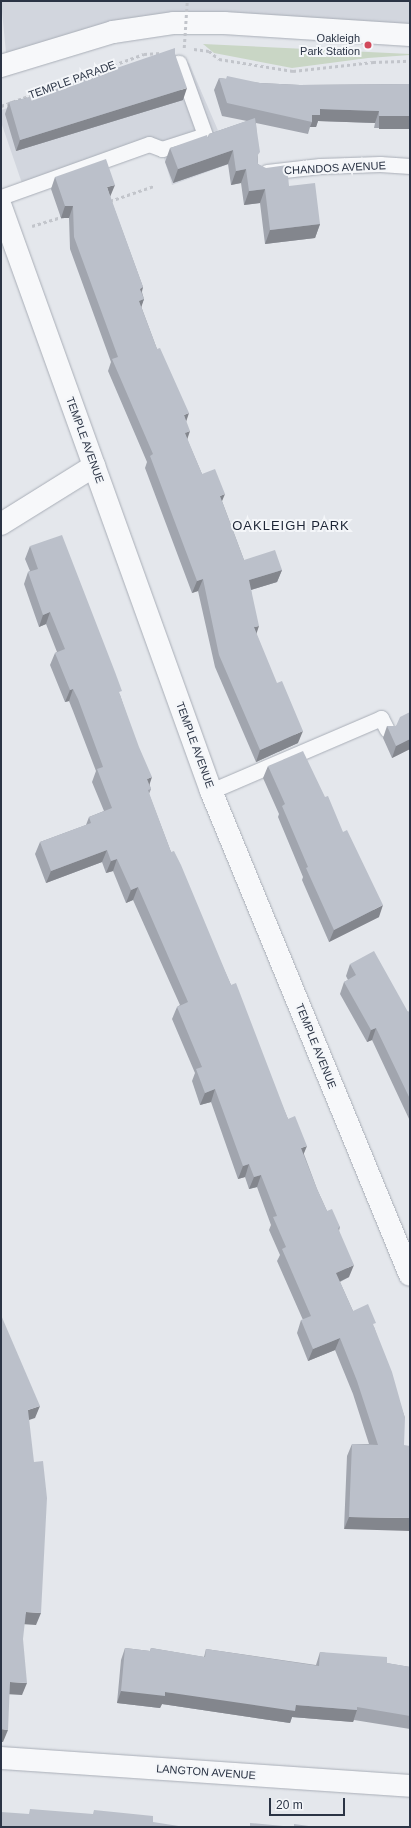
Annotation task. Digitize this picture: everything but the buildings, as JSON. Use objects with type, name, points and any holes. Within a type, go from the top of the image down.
[{"type":"street","points":[[1,66],[113,32],[174,23],[224,23],[410,35]]},
{"type":"street","name":"TEMPLE AVENUE","points":[[1,207],[9,240],[94,466],[211,791],[410,1275]]},
{"type":"street","points":[[1,524],[94,466]]},
{"type":"street","name":"LANGTON AVENUE","points":[[1,1758],[410,1786]]},
{"type":"lane","points":[[1,197],[149,144],[162,149],[205,135],[179,63]]},
{"type":"lane","name":"CHANDOS AVENUE","points":[[260,173],[320,166],[380,164],[410,166]]},
{"type":"lane","points":[[211,791],[382,718],[387,730]]},
{"type":"path","points":[[184,48],[187,1]]},
{"type":"path","points":[[209,51],[219,59],[293,71],[373,62],[410,61]]},
{"type":"path","name":"TEMPLE PARADE","points":[[1,106],[144,54]]},
{"type":"path","points":[[106,202],[154,186]]},
{"type":"path","points":[[9,240],[70,214]]},
{"type":"shaded area","points":[[1,1],[410,1],[410,35],[174,23],[7,63]]},
{"type":"shaded area","points":[[176,57],[189,63],[232,163],[172,185],[163,155],[152,152],[26,195],[1,122],[1,110]]},
{"type":"green space","points":[[203,44],[410,55],[368,58],[292,68],[214,53]]},
{"type":"place","name":"Oakleigh Park Station","points":[[368,45]]},
{"type":"district","name":"OAKLEIGH PARK","points":[[291,526]]}]
